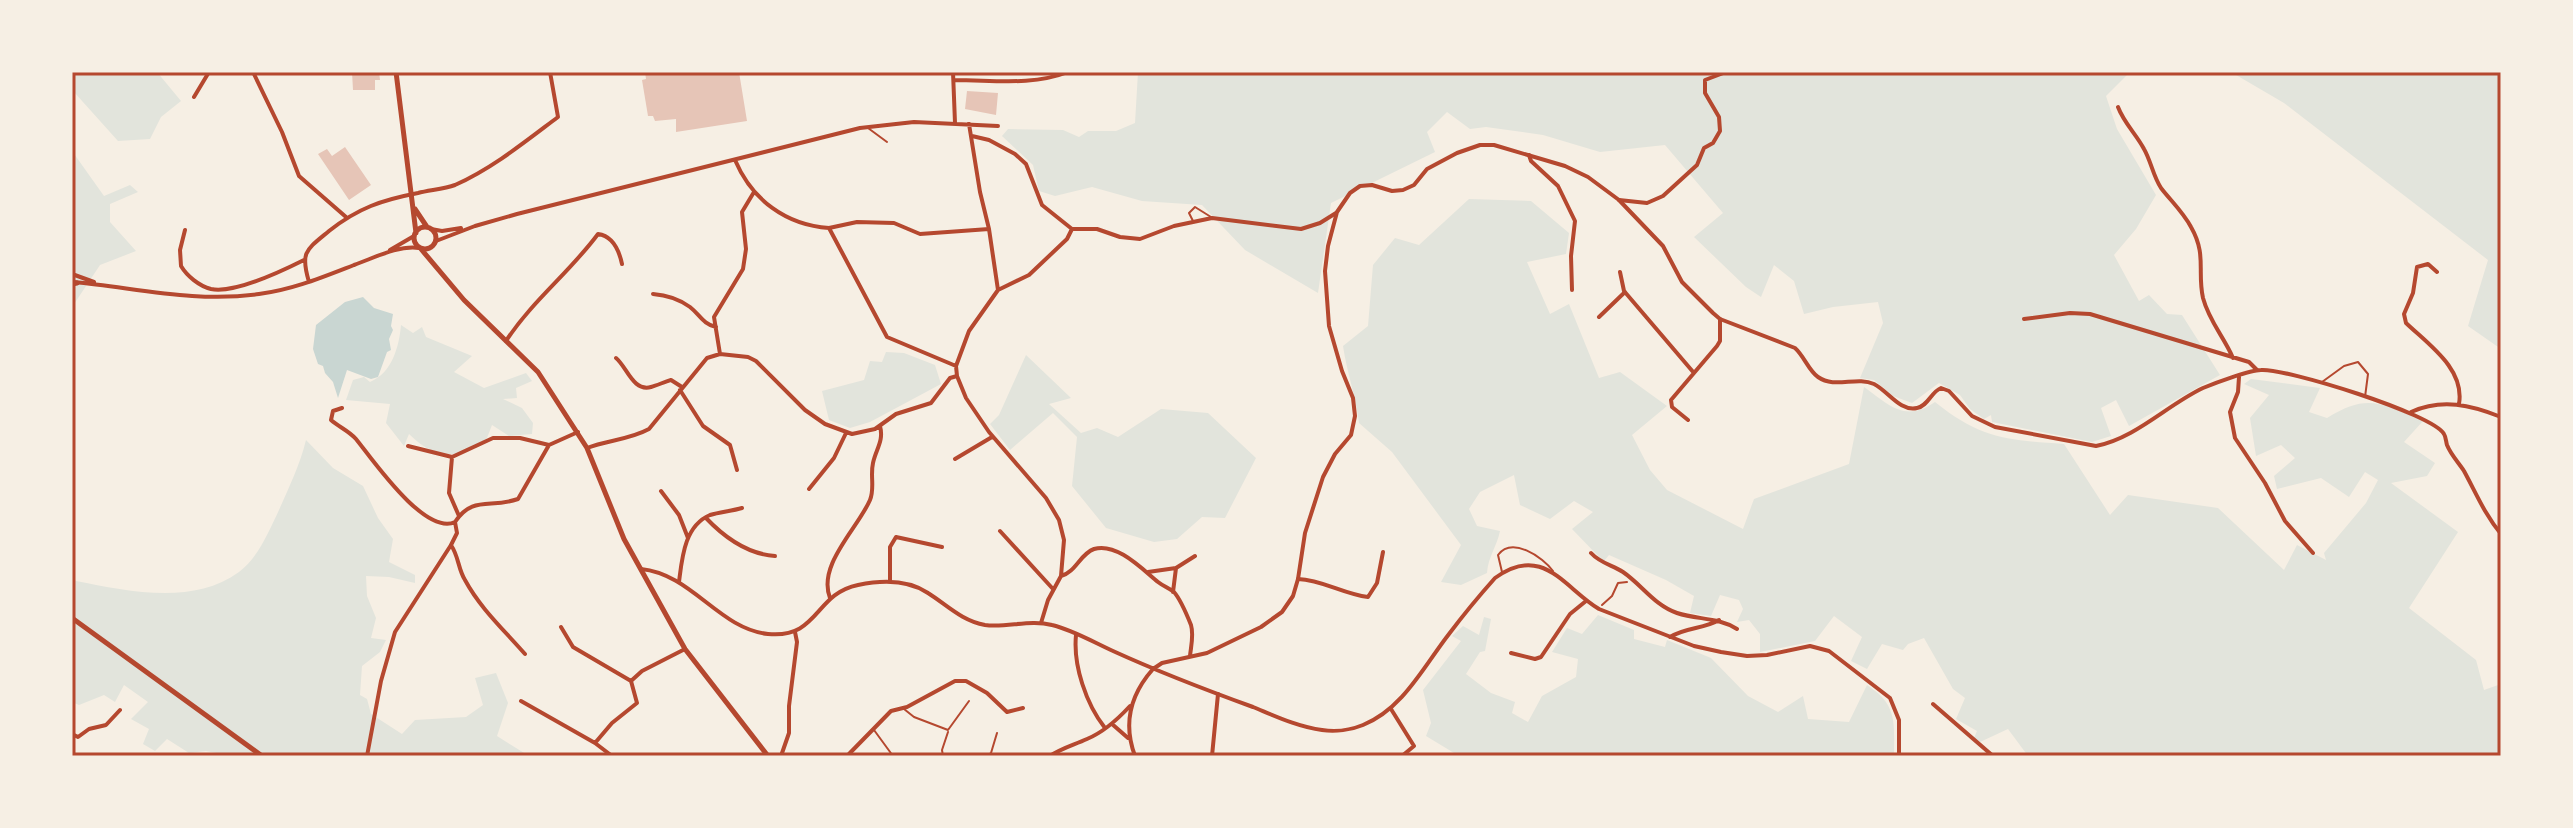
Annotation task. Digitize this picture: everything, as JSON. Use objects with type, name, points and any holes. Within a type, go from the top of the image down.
[{"type":"main road","points":[[396,72],[415,243],[464,300],[538,372],[587,448],[624,539],[685,649],[768,756]]},
{"type":"main road","points":[[411,198],[420,220],[436,234],[435,257],[445,275]]},
{"type":"main road","points":[[415,234],[429,228]]},
{"type":"main road","points":[[420,249],[435,244]]},
{"type":"main road","points":[[72,618],[262,756]]},
{"type":"street","points":[[194,97],[209,72]]},
{"type":"street","points":[[253,72],[299,176],[346,217]]},
{"type":"street","points":[[185,230],[180,250],[181,266],[194,280],[211,289],[228,288],[264,278],[304,260],[313,244],[346,217],[372,205],[453,186],[505,157],[558,117],[550,72]]},
{"type":"street","points":[[953,72],[955,123]]},
{"type":"street","points":[[955,80],[1035,82],[1068,72]]},
{"type":"street","points":[[1619,200],[1640,203],[1656,200],[1697,165],[1704,148],[1713,143],[1720,131],[1719,117],[1705,93],[1705,80],[1726,72]]},
{"type":"street","points":[[2118,107],[2125,124],[2146,152],[2159,185],[2182,212],[2196,236],[2202,250],[2201,290],[2204,301],[2233,358]]},
{"type":"street","points":[[429,228],[442,231],[475,226],[867,127],[914,122],[998,126]]},
{"type":"street","points":[[969,124],[998,290]]},
{"type":"street","points":[[972,136],[989,140],[1015,154],[1026,164],[1042,205],[1072,229],[1097,229],[1120,237],[1140,239],[1193,221],[1212,218],[1301,229],[1320,223],[1337,212]]},
{"type":"street","points":[[1050,756],[1112,724],[1130,706],[1153,669],[1162,663],[1207,653],[1261,627],[1282,612],[1293,596],[1305,533],[1323,477],[1335,454],[1351,435],[1355,416],[1353,398],[1333,345],[1325,298],[1328,246],[1337,212],[1350,193],[1360,186],[1403,190],[1414,185],[1427,169],[1480,145],[1494,145],[1565,166],[1596,182],[1619,200],[1663,246],[1682,282],[1720,319],[1795,348],[1816,376],[1824,380],[1872,383],[1907,408],[1923,405],[1934,390],[1941,388],[1949,391],[1972,416],[1995,427],[2096,446],[2134,431],[2202,388],[2257,370],[2279,371],[2411,412],[2442,431],[2479,503],[2501,534]]},
{"type":"street","points":[[1529,155],[1531,161],[1558,186],[1575,221],[1571,256],[1572,290]]},
{"type":"street","points":[[735,159],[754,192],[783,216],[799,223],[829,228],[857,222],[894,223],[920,234],[989,229]]},
{"type":"street","points":[[720,354],[717,311],[743,269],[746,249],[742,212],[754,192]]},
{"type":"street","points":[[435,244],[475,226]]},
{"type":"street","points":[[829,228],[887,337],[956,366]]},
{"type":"street","points":[[1041,623],[1061,576],[1064,540],[1059,520],[1046,498],[992,437],[966,398],[956,366],[969,331],[998,290],[1029,275],[1067,239],[1072,229]]},
{"type":"street","points":[[377,257],[415,234]]},
{"type":"street","points":[[506,341],[522,318],[587,252],[598,234],[609,237],[622,264]]},
{"type":"street","points":[[74,283],[100,284],[171,296],[209,298],[263,294],[309,282],[410,247],[420,249]]},
{"type":"street","points":[[304,260],[309,282]]},
{"type":"street","points":[[2437,272],[2428,264],[2417,267],[2413,293],[2404,314],[2406,323],[2457,376],[2462,389],[2459,404]]},
{"type":"street","points":[[1620,272],[1625,292],[1694,373]]},
{"type":"street","points":[[72,274],[100,284]]},
{"type":"street","points":[[1599,317],[1625,292]]},
{"type":"street","points":[[653,294],[671,297],[690,307],[705,323],[716,327]]},
{"type":"street","points":[[2024,319],[2070,313],[2090,314],[2249,362],[2257,370]]},
{"type":"street","points":[[1688,420],[1671,404],[1720,341],[1720,319]]},
{"type":"street","points":[[587,448],[637,436],[649,429],[707,358],[720,354],[756,361],[805,410],[825,424],[846,433],[863,433],[896,414],[931,403],[950,378],[957,376]]},
{"type":"street","points":[[616,358],[641,387],[648,388],[671,380],[681,389],[703,426],[730,445],[737,470]]},
{"type":"street","points":[[2239,377],[2238,392],[2230,412],[2235,438],[2265,483],[2285,521],[2313,553]]},
{"type":"street","points":[[2411,412],[2424,407],[2459,404],[2501,417]]},
{"type":"street","points":[[342,408],[333,411],[331,420],[356,439],[394,487],[433,521],[448,525],[471,505],[504,504],[518,499],[549,445],[578,432]]},
{"type":"street","points":[[830,598],[827,587],[838,550],[871,497],[873,463],[882,438],[880,425]]},
{"type":"street","points":[[809,489],[834,458],[846,433]]},
{"type":"street","points":[[955,459],[992,437]]},
{"type":"street","points":[[408,446],[452,457],[493,438],[520,438],[549,445]]},
{"type":"street","points":[[452,457],[449,493],[459,516]]},
{"type":"street","points":[[661,491],[679,515],[688,538]]},
{"type":"street","points":[[679,582],[688,538],[706,518],[742,508]]},
{"type":"street","points":[[706,518],[719,532],[741,547],[761,555],[775,556]]},
{"type":"street","points":[[367,756],[381,681],[395,632],[451,545],[457,533],[455,522]]},
{"type":"street","points":[[1000,531],[1053,589]]},
{"type":"street","points":[[890,581],[890,547],[896,537],[942,547]]},
{"type":"street","points":[[451,545],[459,557],[465,580],[492,619],[525,654]]},
{"type":"street","points":[[1061,576],[1067,575],[1092,550],[1099,548],[1138,562],[1173,592],[1192,628],[1190,657]]},
{"type":"street","points":[[1298,579],[1325,583],[1349,594],[1368,597],[1377,583],[1383,552]]},
{"type":"street","points":[[1591,553],[1602,563],[1620,571],[1650,598],[1674,612],[1719,620],[1737,629]]},
{"type":"street","points":[[1148,572],[1176,568],[1195,556]]},
{"type":"street","points":[[641,569],[656,571],[679,582],[749,630],[782,635],[807,625],[830,598],[854,586],[890,581],[915,586],[954,613],[976,623],[1041,623],[1295,723],[1321,730],[1342,730],[1363,725],[1391,709],[1448,634],[1502,573],[1525,566],[1542,567],[1553,571],[1599,609],[1694,646],[1747,656],[1810,646],[1822,648],[1884,692],[1897,712],[1899,756]]},
{"type":"street","points":[[1173,592],[1176,568]]},
{"type":"street","points":[[1511,653],[1535,659],[1541,657],[1570,614],[1586,601]]},
{"type":"street","points":[[1670,637],[1683,629],[1709,625],[1719,620]]},
{"type":"street","points":[[561,627],[573,647],[631,681],[637,703],[612,723],[595,743]]},
{"type":"street","points":[[781,756],[789,733],[797,642],[795,632]]},
{"type":"street","points":[[1076,635],[1075,652],[1093,708],[1105,728]]},
{"type":"street","points":[[631,681],[642,671],[685,649]]},
{"type":"street","points":[[847,756],[894,709],[904,708],[955,681],[987,693],[1007,712],[1023,708]]},
{"type":"street","points":[[1212,756],[1218,694]]},
{"type":"street","points":[[521,701],[612,756]]},
{"type":"street","points":[[1933,704],[1993,756]]},
{"type":"street","points":[[1130,706],[1129,739],[1135,756]]},
{"type":"street","points":[[1391,709],[1414,746],[1402,756]]},
{"type":"street","points":[[72,734],[78,737],[89,729],[106,725],[120,710]]},
{"type":"street","points":[[1112,724],[1129,739]]},
{"type":"lane","points":[[867,127],[887,142]]},
{"type":"lane","points":[[1193,221],[1189,213],[1195,207],[1212,218]]},
{"type":"lane","points":[[1719,329],[1727,321]]},
{"type":"lane","points":[[2321,383],[2344,366],[2358,362],[2369,376],[2365,397]]},
{"type":"lane","points":[[1502,573],[1498,555],[1508,547],[1516,547],[1536,557],[1553,571]]},
{"type":"lane","points":[[943,756],[948,730],[969,701]]},
{"type":"lane","points":[[904,708],[914,717],[948,730]]},
{"type":"lane","points":[[873,729],[893,756]]},
{"type":"lane","points":[[986,756],[991,753],[997,733]]},
{"type":"path","points":[[1599,609],[1612,596],[1618,583],[1633,582]]},
{"type":"shaded area","points":[[72,72],[157,72],[181,101],[161,117],[150,139],[118,141],[74,92]]},
{"type":"shaded area","points":[[1138,72],[2130,72],[2106,96],[2117,129],[2156,195],[2136,229],[2114,255],[2139,301],[2149,295],[2167,314],[2182,315],[2220,375],[2129,426],[2116,400],[2101,408],[2111,436],[2092,442],[1992,422],[1991,415],[1984,419],[1970,409],[1960,395],[1939,383],[1912,403],[1893,396],[1874,380],[1860,378],[1883,323],[1878,302],[1804,314],[1794,281],[1774,265],[1761,297],[1746,287],[1694,237],[1723,213],[1665,145],[1600,152],[1543,135],[1486,127],[1470,129],[1447,112],[1427,132],[1435,152],[1331,203],[1318,293],[1245,250],[1202,205],[1142,201],[1092,187],[1055,196],[1039,191],[1033,165],[1002,136],[1008,129],[1063,130],[1079,137],[1088,131],[1116,131],[1135,123]]},
{"type":"shaded area","points":[[2231,72],[2501,72],[2501,349],[2468,326],[2488,260],[2284,103]]},
{"type":"shaded area","points":[[72,151],[104,196],[130,185],[138,192],[110,204],[110,222],[136,251],[100,265],[72,307]]},
{"type":"shaded area","points":[[1469,199],[1531,201],[1569,233],[1566,254],[1527,262],[1550,314],[1569,304],[1599,378],[1620,372],[1667,406],[1632,435],[1650,470],[1667,490],[1743,529],[1754,499],[1849,464],[1864,387],[1898,409],[1915,411],[1935,402],[1967,424],[1995,435],[2064,444],[2110,515],[2128,495],[2218,508],[2284,570],[2297,545],[2326,560],[2324,553],[2366,503],[2378,480],[2365,472],[2349,497],[2321,478],[2277,489],[2274,476],[2295,458],[2281,445],[2256,456],[2250,418],[2269,395],[2244,384],[2251,379],[2320,388],[2309,412],[2327,418],[2354,405],[2375,403],[2423,421],[2404,442],[2435,463],[2427,476],[2391,483],[2458,532],[2409,608],[2476,660],[2484,690],[2501,684],[2501,756],[2028,756],[2008,729],[1980,742],[1974,738],[1977,731],[1956,719],[1965,698],[1953,689],[1924,638],[1908,644],[1903,650],[1882,644],[1867,669],[1851,661],[1862,637],[1834,616],[1815,641],[1760,652],[1760,634],[1749,620],[1737,622],[1743,609],[1739,600],[1720,595],[1711,616],[1690,613],[1694,596],[1609,555],[1602,560],[1572,529],[1593,512],[1574,501],[1550,519],[1520,505],[1514,475],[1480,492],[1469,509],[1477,526],[1500,531],[1487,573],[1461,585],[1441,582],[1461,545],[1392,452],[1359,423],[1343,346],[1368,326],[1373,265],[1395,238],[1419,245]]},
{"type":"shaded area","points":[[363,297],[374,308],[393,314],[393,330],[389,339],[391,350],[387,352],[378,377],[371,379],[347,370],[338,398],[333,382],[323,366],[318,364],[313,349],[316,325],[345,302]]},
{"type":"shaded area","points":[[401,325],[413,333],[422,327],[426,337],[472,356],[454,372],[484,388],[526,373],[532,381],[516,388],[517,398],[503,399],[522,408],[533,423],[532,434],[509,436],[492,425],[485,443],[464,452],[445,454],[427,448],[409,434],[404,446],[386,423],[390,404],[346,400],[353,380],[364,377],[370,382],[389,366]]},
{"type":"shaded area","points":[[886,352],[904,353],[935,365],[941,384],[870,422],[850,428],[829,420],[822,391],[864,380],[870,361],[882,362]]},
{"type":"shaded area","points":[[1026,355],[1071,398],[1049,404],[1081,433],[1097,428],[1118,437],[1161,409],[1208,413],[1256,458],[1225,518],[1202,517],[1177,539],[1154,542],[1106,528],[1072,486],[1077,437],[1053,413],[1010,450],[990,424],[999,415]]},
{"type":"shaded area","points":[[306,440],[333,468],[363,486],[378,518],[393,539],[389,562],[415,575],[415,583],[366,576],[367,596],[376,618],[371,638],[386,640],[380,652],[362,666],[360,695],[367,699],[371,714],[402,734],[415,720],[466,717],[483,705],[475,678],[496,673],[508,703],[497,736],[529,756],[232,756],[206,751],[189,753],[167,739],[155,751],[143,744],[149,729],[131,719],[148,702],[124,685],[115,702],[104,695],[79,705],[72,702],[72,578],[117,589],[159,593],[201,589],[221,583],[239,572],[257,552],[294,476]]},
{"type":"shaded area","points":[[1598,615],[1634,630],[1634,639],[1665,647],[1667,640],[1711,658],[1748,696],[1778,712],[1803,696],[1808,719],[1849,722],[1867,685],[1889,708],[1894,724],[1894,756],[1459,756],[1426,736],[1431,723],[1423,690],[1461,641],[1452,636],[1463,626],[1479,635],[1484,617],[1491,619],[1485,651],[1480,652],[1466,674],[1491,693],[1515,702],[1512,713],[1528,722],[1542,696],[1576,677],[1578,659],[1552,652],[1567,628],[1582,634]]},
{"type":"building","points":[[352,72],[379,72],[380,80],[375,80],[375,90],[353,90]]},
{"type":"building","points":[[645,72],[739,72],[747,121],[676,132],[676,119],[655,121],[653,116],[648,116],[642,80],[646,79]]},
{"type":"building","points":[[967,91],[998,93],[996,115],[965,109]]},
{"type":"building","points":[[345,147],[371,185],[349,200],[318,154],[327,149],[332,156]]}]
